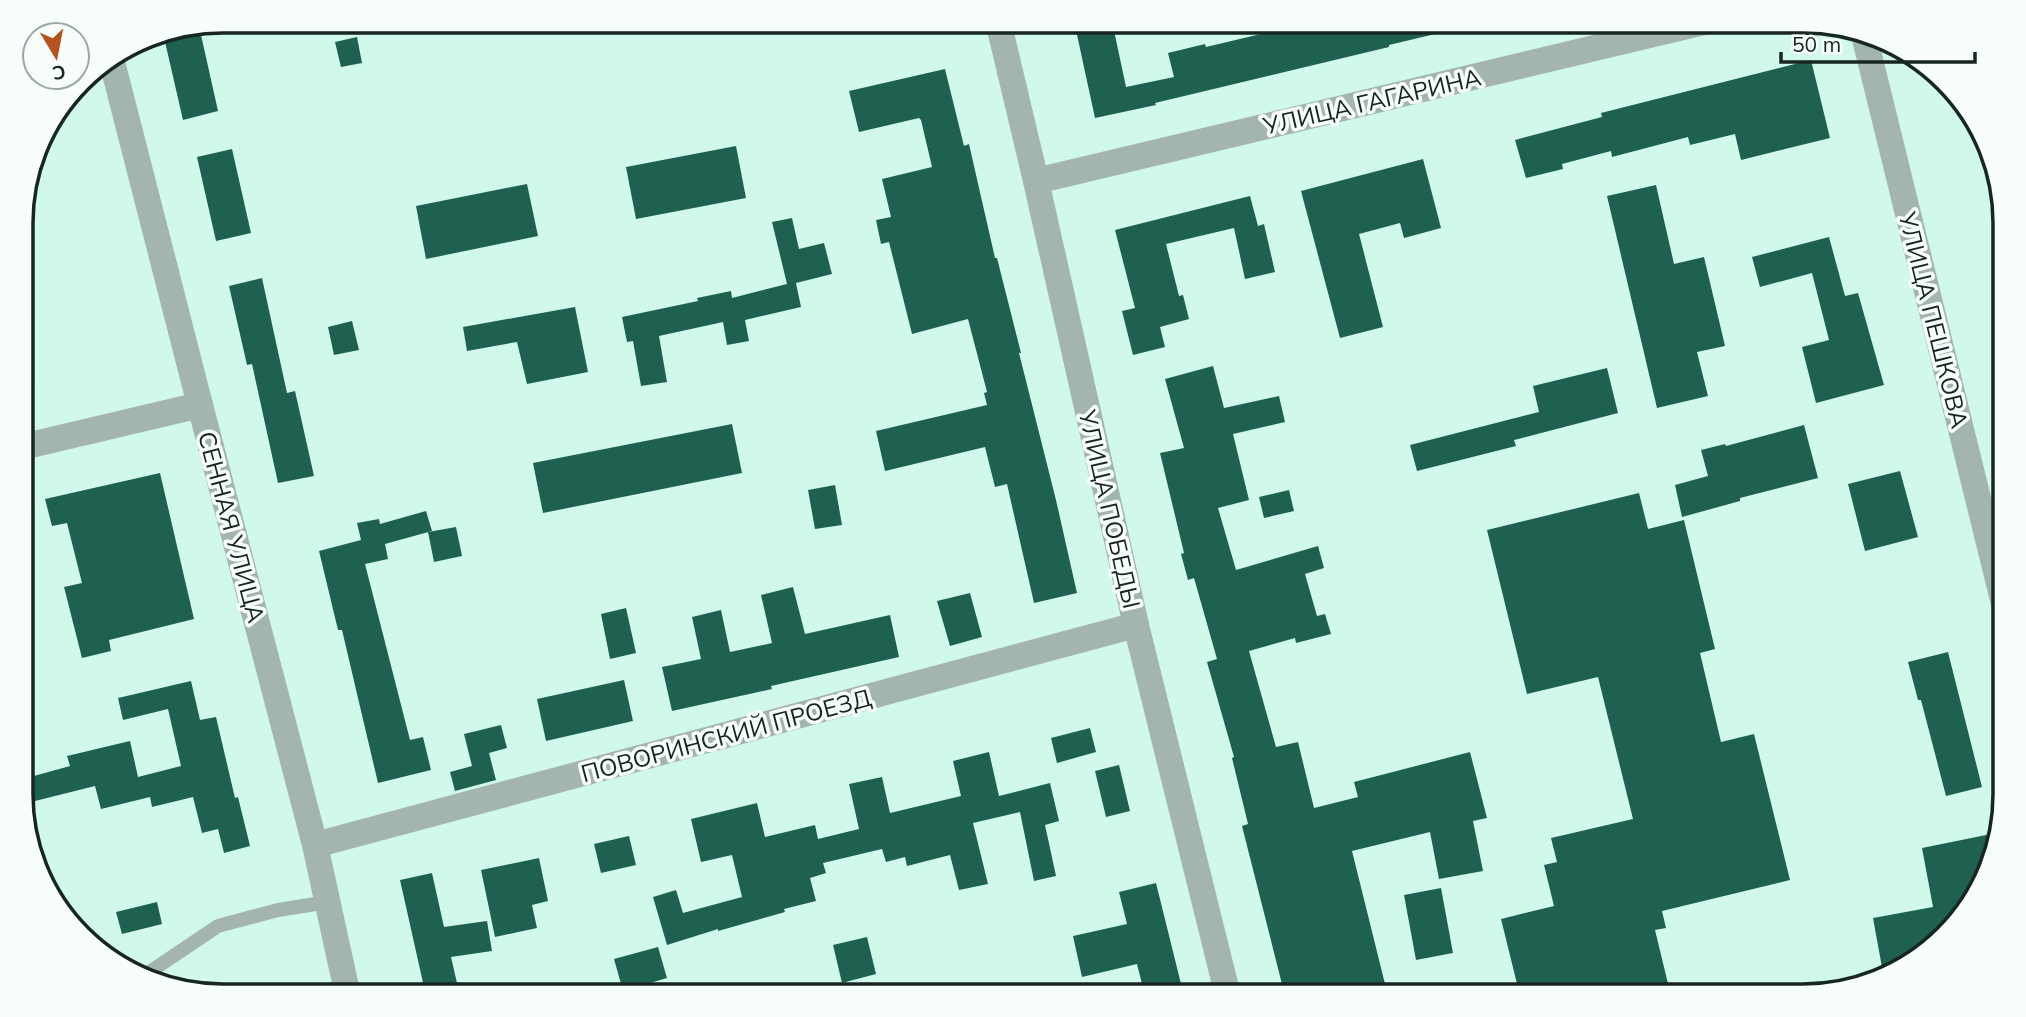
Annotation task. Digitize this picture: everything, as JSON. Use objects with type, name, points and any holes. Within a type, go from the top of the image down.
[{"type":"street","name":"УЛИЦА ПОБЕДЫ","points":[[1001,33],[1037,181],[1136,625],[1225,983]]},
{"type":"street","name":"УЛИЦА ГАГАРИНА","points":[[1037,181],[1658,33]]},
{"type":"street","name":"УЛИЦА ПЕШКОВА","points":[[1866,44],[1993,559]]},
{"type":"street","name":"СЕННАЯ УЛИЦА","points":[[114,68],[315,845],[345,984]]},
{"type":"street","points":[[34,444],[200,405]]},
{"type":"street","name":"ПОВОРИНСКИЙ ПРОЕЗД","points":[[315,845],[1136,625]]},
{"type":"lane","points":[[153,970],[218,926],[278,910],[328,902]]},
{"type":"building","points":[[1077,33],[1115,33],[1126,87],[1174,77],[1168,53],[1265,33],[1439,33],[1155,103],[1156,105],[1095,118]]},
{"type":"building","points":[[201,35],[218,111],[183,120],[165,43]]},
{"type":"building","points":[[357,37],[362,63],[341,67],[335,42]]},
{"type":"building","points":[[1811,60],[1830,138],[1741,160],[1735,134],[1690,145],[1688,137],[1612,157],[1611,151],[1562,164],[1563,169],[1526,178],[1515,140],[1602,117],[1601,113]]},
{"type":"building","points":[[945,69],[964,146],[969,144],[1077,593],[1034,603],[1007,484],[995,487],[985,447],[885,471],[876,431],[987,405],[984,393],[987,392],[968,319],[912,334],[889,242],[881,244],[876,220],[891,217],[882,179],[932,167],[921,120],[919,118],[859,132],[849,91]]},
{"type":"building","points":[[736,146],[746,198],[636,219],[626,167]]},
{"type":"building","points":[[232,149],[251,233],[216,241],[197,157]]},
{"type":"building","points":[[1423,159],[1441,228],[1404,238],[1400,223],[1359,234],[1383,327],[1340,338],[1301,191]]},
{"type":"building","points":[[527,184],[538,236],[426,259],[416,206]]},
{"type":"building","points":[[1656,185],[1674,264],[1704,257],[1725,346],[1697,352],[1708,396],[1657,408],[1607,196]]},
{"type":"building","points":[[1250,196],[1258,226],[1264,224],[1275,272],[1245,279],[1234,228],[1166,244],[1179,296],[1183,295],[1189,319],[1160,327],[1165,347],[1133,355],[1122,311],[1135,308],[1115,230]]},
{"type":"building","points":[[792,218],[799,249],[824,243],[832,274],[796,283],[801,307],[745,320],[749,341],[727,345],[723,322],[659,336],[667,382],[641,386],[633,341],[627,342],[622,317],[731,291],[732,298],[787,284],[772,222]]},
{"type":"building","points":[[1829,237],[1845,296],[1858,293],[1884,385],[1816,403],[1802,347],[1829,340],[1812,273],[1760,287],[1752,257]]},
{"type":"building","points":[[262,278],[287,393],[295,391],[314,476],[278,483],[252,364],[247,365],[229,286]]},
{"type":"building","points":[[575,307],[588,372],[527,384],[517,342],[467,351],[463,327]]},
{"type":"building","points":[[352,321],[359,350],[334,355],[328,327]]},
{"type":"building","points":[[1213,366],[1224,408],[1279,396],[1285,422],[1233,434],[1249,500],[1218,508],[1236,570],[1318,546],[1324,568],[1305,574],[1317,616],[1325,614],[1331,634],[1296,643],[1295,638],[1249,651],[1276,747],[1298,742],[1314,808],[1358,797],[1354,782],[1470,752],[1487,818],[1473,821],[1483,871],[1439,879],[1430,832],[1352,851],[1385,983],[1282,983],[1242,826],[1248,824],[1232,758],[1234,757],[1207,662],[1217,659],[1194,578],[1188,580],[1160,453],[1184,448],[1165,379]]},
{"type":"building","points":[[1607,368],[1618,413],[1514,440],[1516,446],[1417,471],[1410,445],[1539,412],[1533,386]]},
{"type":"building","points":[[732,424],[742,473],[543,513],[533,463]]},
{"type":"building","points":[[1804,425],[1818,478],[1740,498],[1740,501],[1682,517],[1675,485],[1708,476],[1701,450]]},
{"type":"building","points":[[1900,471],[1918,537],[1865,551],[1848,484]]},
{"type":"building","points":[[160,473],[194,619],[109,640],[111,651],[82,658],[64,587],[82,583],[67,523],[52,526],[45,499]]},
{"type":"building","points":[[835,485],[842,525],[815,529],[808,490]]},
{"type":"building","points":[[1289,490],[1294,511],[1264,518],[1259,497]]},
{"type":"building","points":[[1639,493],[1648,529],[1684,520],[1715,649],[1700,653],[1721,742],[1754,734],[1790,880],[1662,911],[1666,928],[1655,930],[1668,983],[1517,983],[1501,919],[1554,906],[1544,865],[1557,862],[1551,838],[1633,819],[1598,677],[1527,694],[1487,530]]},
{"type":"building","points":[[426,511],[432,531],[385,544],[388,559],[365,564],[410,740],[423,737],[431,770],[378,783],[342,630],[338,630],[319,551],[361,540],[357,523],[379,519],[380,524]]},
{"type":"building","points":[[456,527],[462,556],[434,562],[428,532]]},
{"type":"building","points":[[793,587],[805,634],[890,615],[899,657],[672,711],[662,667],[701,659],[692,617],[721,610],[730,652],[772,643],[761,595]]},
{"type":"building","points":[[970,593],[982,637],[950,646],[937,601]]},
{"type":"building","points":[[626,608],[636,653],[610,659],[601,614]]},
{"type":"building","points":[[1948,652],[1982,787],[1946,796],[1921,700],[1918,700],[1908,662]]},
{"type":"building","points":[[624,680],[633,721],[546,741],[537,699]]},
{"type":"building","points":[[191,681],[200,720],[216,717],[235,798],[238,797],[250,846],[224,853],[218,829],[202,833],[193,797],[152,807],[150,797],[101,809],[95,786],[34,801],[33,776],[70,766],[67,756],[130,741],[138,777],[181,766],[168,709],[123,720],[118,698]]},
{"type":"building","points":[[501,725],[507,748],[489,753],[496,780],[455,791],[450,772],[472,766],[464,734]]},
{"type":"building","points":[[1090,728],[1096,752],[1057,763],[1051,738]]},
{"type":"building","points":[[989,752],[999,796],[1050,783],[1059,821],[1045,825],[1056,876],[1034,881],[1020,812],[973,823],[988,884],[959,890],[950,855],[907,866],[905,857],[886,862],[882,849],[823,863],[826,873],[810,878],[816,901],[667,945],[653,897],[676,890],[683,913],[742,897],[732,855],[701,862],[691,819],[757,803],[765,837],[815,825],[818,839],[859,829],[849,784],[882,777],[890,813],[961,796],[953,761]]},
{"type":"building","points":[[1119,765],[1130,811],[1106,817],[1095,771]]},
{"type":"building","points":[[1988,835],[1973,878],[1946,919],[1908,952],[1882,966],[1873,918],[1933,907],[1922,848]]},
{"type":"building","points":[[629,836],[636,865],[601,873],[594,844]]},
{"type":"building","points":[[539,858],[548,901],[532,905],[537,928],[495,937],[481,870]]},
{"type":"building","points":[[432,873],[444,927],[487,921],[492,951],[451,957],[457,984],[423,984],[400,880]]},
{"type":"building","points":[[1156,883],[1181,983],[1142,983],[1137,964],[1082,977],[1073,936],[1127,924],[1119,892]]},
{"type":"building","points":[[1441,888],[1453,953],[1416,960],[1404,895]]},
{"type":"building","points":[[157,902],[162,924],[122,934],[116,912]]},
{"type":"building","points":[[867,937],[876,974],[842,983],[833,945]]},
{"type":"building","points":[[658,947],[667,978],[648,984],[621,984],[614,959]]}]
